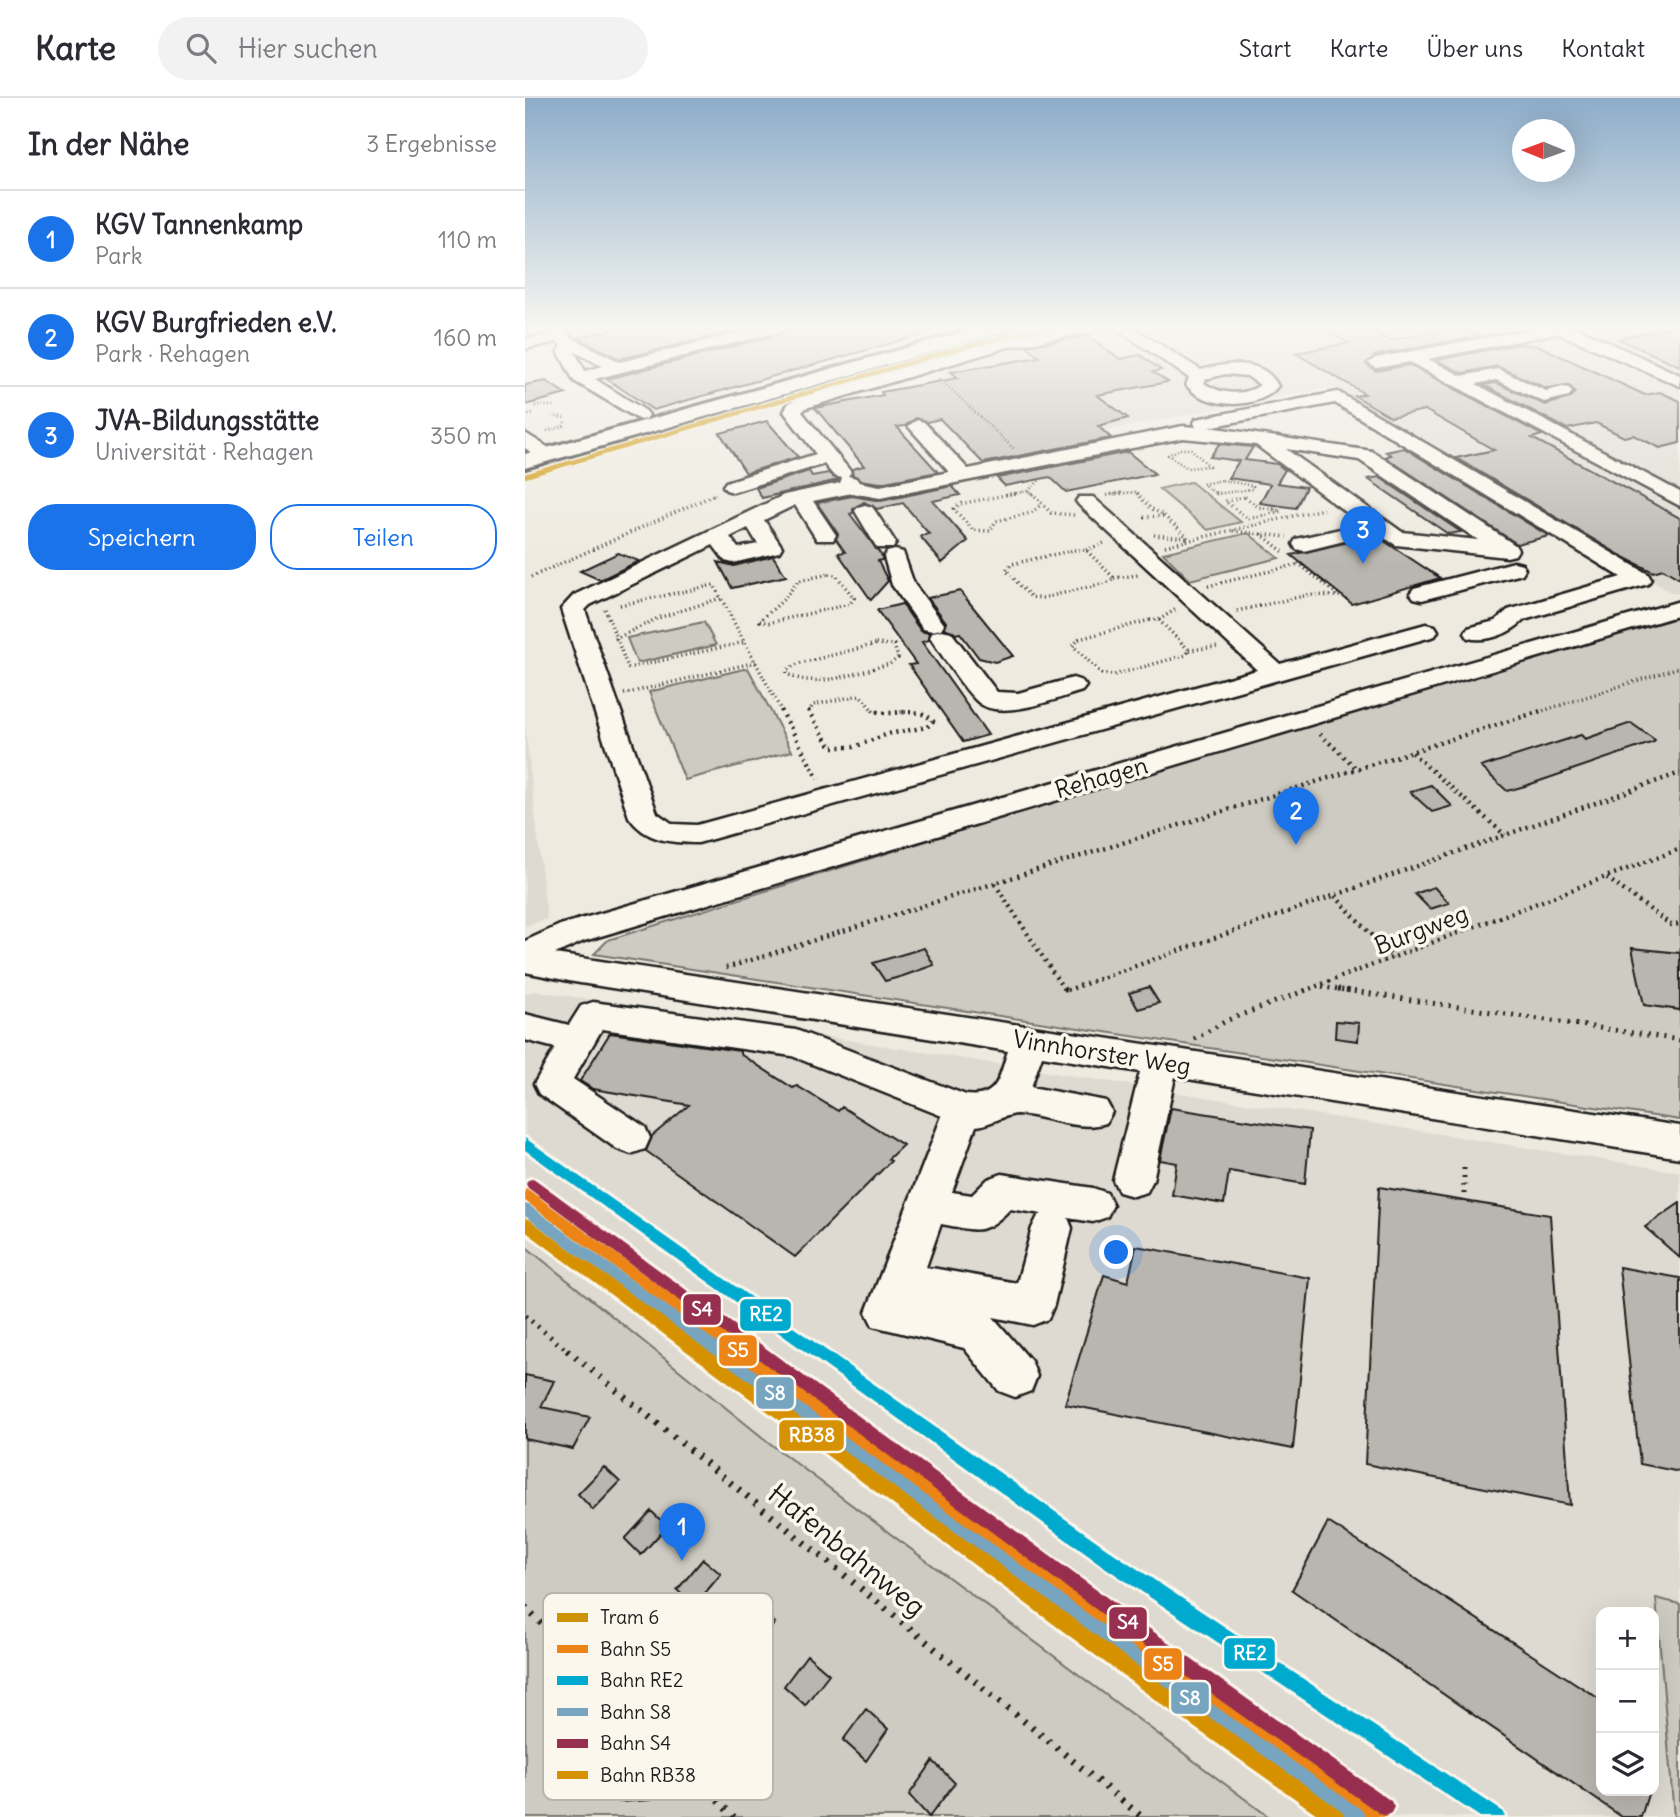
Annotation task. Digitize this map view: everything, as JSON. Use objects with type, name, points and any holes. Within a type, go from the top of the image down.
[{"type":"main road","points":[[536,458],[716,407]]},
{"type":"street","points":[[628,407],[640,415]]},
{"type":"street","points":[[795,407],[793,412],[849,485],[890,550],[903,585],[988,698],[994,702],[1010,702],[1073,686]]},
{"type":"street","points":[[1139,435],[1284,407]]},
{"type":"street","points":[[1355,407],[1640,579],[1516,615],[1504,626],[1477,634]]},
{"type":"street","points":[[1507,407],[1680,500]]},
{"type":"street","points":[[917,426],[963,475]]},
{"type":"street","points":[[733,486],[849,485],[880,492],[1183,432],[1208,433],[1365,455],[1513,565]]},
{"type":"street","points":[[525,439],[536,458]]},
{"type":"street","points":[[1261,440],[1396,538],[1513,565]]},
{"type":"street","points":[[849,485],[800,497],[748,520],[582,600],[573,609],[645,817],[656,829],[676,834],[698,834],[1426,631]]},
{"type":"street","points":[[800,497],[825,535]]},
{"type":"street","points":[[1086,507],[1117,536],[1141,551],[1184,598],[1224,635],[1275,673]]},
{"type":"street","points":[[713,537],[721,540],[733,556],[771,547],[756,524],[748,520]]},
{"type":"street","points":[[1301,552],[1379,526]]},
{"type":"street","points":[[1422,593],[1513,565]]},
{"type":"street","name":"Rehagen","points":[[525,954],[572,933],[1680,608]]},
{"type":"street","name":"Vinnhorster Weg","points":[[525,960],[1028,1041],[1173,1053],[1680,1142]]},
{"type":"street","points":[[631,1138],[552,1084],[593,1015],[796,1043],[976,1112],[993,1110],[1009,1098],[1028,1041]]},
{"type":"street","points":[[525,1027],[577,1041]]},
{"type":"street","points":[[1133,1180],[1173,1053]]},
{"type":"street","points":[[1009,1098],[1093,1112]]},
{"type":"street","points":[[963,1109],[888,1312],[977,1331],[1015,1376]]},
{"type":"street","points":[[927,1205],[980,1213],[1002,1191],[1093,1205]]},
{"type":"street","points":[[899,1282],[1033,1305],[1052,1228]]},
{"type":"path","points":[[970,407],[1016,450],[1003,453]]},
{"type":"path","points":[[527,415],[534,414]]},
{"type":"path","points":[[547,431],[564,426],[566,420],[553,416]]},
{"type":"path","points":[[1179,449],[1188,449],[1209,466],[1189,470],[1168,455],[1179,449]]},
{"type":"path","points":[[1041,479],[1028,491],[960,504],[954,509],[973,530],[986,532],[990,531],[996,521],[1031,513],[1042,504]]},
{"type":"path","points":[[1239,484],[1253,486],[1216,494],[1203,484],[1222,480],[1239,484],[1244,481]]},
{"type":"path","points":[[531,577],[733,486]]},
{"type":"path","points":[[1028,491],[1057,515],[1135,492],[1150,508],[1164,516],[1188,538]]},
{"type":"path","points":[[1245,497],[1258,507],[1273,509],[1282,511],[1248,519],[1224,501],[1245,497]]},
{"type":"path","points":[[1141,551],[1348,503]]},
{"type":"path","points":[[1273,509],[1277,505]]},
{"type":"path","points":[[1144,517],[1164,516]]},
{"type":"path","points":[[1207,648],[1224,635],[1238,610],[1308,595],[1341,596],[1301,552],[1261,534],[1229,531]]},
{"type":"path","points":[[1261,534],[1301,552]]},
{"type":"path","points":[[1086,550],[1114,578],[1109,582],[1043,598],[1031,597],[1006,570],[1012,564],[1074,550],[1086,550],[1117,536],[1195,539]]},
{"type":"path","points":[[1091,548],[1096,541]]},
{"type":"path","points":[[1189,650],[1186,655],[1114,675],[1102,674],[1073,646],[1079,639],[1159,620],[1184,598],[1301,552]]},
{"type":"path","points":[[836,575],[854,598],[845,606],[768,623],[762,623],[760,620],[801,580],[836,575]]},
{"type":"path","points":[[745,642],[633,668],[626,667],[603,611],[606,608],[714,584],[721,598],[756,662],[818,779]]},
{"type":"path","points":[[615,639],[658,618],[721,598]]},
{"type":"path","points":[[1159,620],[1189,650]]},
{"type":"path","points":[[876,643],[894,645],[899,654],[890,664],[814,682],[801,681],[787,674],[787,670],[797,664],[876,643]]},
{"type":"path","points":[[1189,650],[1207,648],[1218,652]]},
{"type":"path","points":[[603,699],[756,662]]},
{"type":"path","points":[[717,973],[1680,667]]},
{"type":"path","points":[[860,695],[874,712],[921,713],[930,716],[933,721],[920,730],[888,734],[854,747],[835,748],[829,746],[809,712],[813,705],[860,695]]},
{"type":"path","points":[[1302,718],[1357,769]]},
{"type":"path","points":[[1411,752],[1506,835]]},
{"type":"path","points":[[995,884],[1065,991],[1680,774]]},
{"type":"path","name":"Burgweg","points":[[1173,1053],[1228,1020],[1680,849]]},
{"type":"path","points":[[1607,878],[1671,925],[1680,924]]},
{"type":"path","points":[[1335,896],[1393,958]]},
{"type":"path","points":[[1321,987],[1680,1040]]},
{"type":"path","points":[[1464,1168],[1464,1201]]},
{"type":"path","name":"Hafenbahnweg","points":[[525,1316],[1142,1817]]},
{"type":"path","points":[[525,1608],[543,1626]]},
{"type":"path","points":[[717,1800],[734,1817]]},
{"type":"shaded area","points":[[976,407],[1226,407],[1021,447],[1016,446]]},
{"type":"shaded area","points":[[1364,407],[1680,407],[1680,593],[1672,593]]},
{"type":"shaded area","points":[[1191,482],[1241,522],[1208,530],[1159,489]]},
{"type":"shaded area","points":[[1248,533],[1279,558],[1190,580],[1163,553]]},
{"type":"shaded area","points":[[1680,617],[1680,1120],[594,954],[608,940],[1216,751]]},
{"type":"shaded area","points":[[704,622],[716,645],[637,663],[627,638]]},
{"type":"shaded area","points":[[748,668],[792,751],[685,780],[649,692]]},
{"type":"shaded area","points":[[525,726],[547,919],[525,926]]},
{"type":"shaded area","points":[[537,991],[1680,1172],[1680,1604],[1656,1599],[1657,1607],[1596,1607],[1596,1796],[1659,1796],[1659,1635],[1674,1817],[1269,1817],[777,1449],[525,1246],[525,993]]},
{"type":"shaded area","points":[[525,1246],[777,1449],[1269,1817],[525,1817]]},
{"type":"shaded area","points":[[1656,1598],[1680,1604],[1680,1817],[1674,1817],[1659,1607],[1657,1607]]},
{"type":"building","points":[[1113,407],[1128,418],[1098,426],[1111,438],[983,463],[940,419],[927,422],[916,418],[905,426],[897,427],[938,472],[880,483],[860,480],[852,474],[852,469],[864,466],[815,408]]},
{"type":"building","points":[[1374,407],[1490,407],[1542,435],[1532,438],[1680,518],[1680,579],[1663,569],[1653,572],[1620,555],[1456,458],[1494,450],[1425,410],[1391,417]]},
{"type":"building","points":[[1526,407],[1680,407],[1680,443],[1660,448],[1633,435],[1624,437],[1596,423],[1567,429]]},
{"type":"building","points":[[767,421],[798,457],[746,473],[720,433]]},
{"type":"building","points":[[1219,444],[1253,447],[1245,460],[1277,464],[1285,470],[1277,483],[1306,487],[1296,508],[1260,503],[1270,484],[1228,478],[1239,461],[1210,457]]},
{"type":"building","points":[[1404,448],[1549,536],[1517,544],[1385,457],[1391,455],[1386,452]]},
{"type":"building","points":[[1128,452],[1155,474],[1066,492],[1050,477],[1005,486],[997,478]]},
{"type":"building","points":[[809,471],[812,476],[828,473],[838,480],[762,498],[756,488]]},
{"type":"building","points":[[1379,477],[1461,532],[1448,534],[1368,479]]},
{"type":"building","points":[[952,486],[960,495],[933,501],[968,541],[942,563],[920,536],[929,534],[903,503],[877,509],[864,502],[853,509],[850,514],[882,556],[882,560],[878,561],[888,581],[871,600],[838,553],[845,552],[836,539],[838,534],[817,503],[852,496],[881,501]]},
{"type":"building","points":[[1366,538],[1384,541],[1440,578],[1352,604],[1291,555]]},
{"type":"building","points":[[618,553],[639,561],[600,580],[580,571]]},
{"type":"building","points":[[773,556],[786,576],[732,588],[718,562],[734,566]]},
{"type":"building","points":[[960,591],[1013,656],[995,662],[979,658],[960,633],[956,634],[945,628],[946,622],[928,598]]},
{"type":"building","points":[[902,604],[921,631],[929,633],[929,640],[922,642],[988,735],[963,742],[909,665],[916,664],[877,610]]},
{"type":"building","points":[[1631,723],[1655,740],[1654,742],[1525,786],[1507,791],[1481,767],[1581,735],[1585,739]]},
{"type":"building","points":[[1431,785],[1452,806],[1432,812],[1410,792]]},
{"type":"building","points":[[1434,887],[1449,903],[1430,909],[1415,894]]},
{"type":"building","points":[[924,948],[934,965],[903,976],[885,981],[873,963]]},
{"type":"building","points":[[1632,948],[1680,953],[1680,1010],[1644,1005]]},
{"type":"building","points":[[1149,987],[1159,1003],[1138,1009],[1129,993]]},
{"type":"building","points":[[1336,1021],[1359,1023],[1358,1041],[1335,1038]]},
{"type":"building","points":[[610,1033],[740,1051],[740,1054],[793,1088],[797,1086],[838,1111],[842,1107],[903,1145],[888,1159],[891,1161],[795,1257],[646,1151],[652,1136],[689,1105],[593,1089],[580,1081]]},
{"type":"building","points":[[1171,1108],[1310,1130],[1305,1184],[1229,1171],[1224,1204],[1172,1195],[1177,1163],[1160,1160]]},
{"type":"building","points":[[1379,1187],[1550,1215],[1570,1505],[1365,1464]]},
{"type":"building","points":[[1680,1203],[1680,1258],[1645,1227]]},
{"type":"building","points":[[1136,1246],[1310,1278],[1293,1449],[1065,1404],[1104,1275],[1128,1282]]},
{"type":"building","points":[[1619,1267],[1680,1278],[1680,1472],[1640,1464]]},
{"type":"building","points":[[525,1375],[554,1381],[541,1407],[590,1417],[573,1449],[525,1439]]},
{"type":"building","points":[[604,1467],[620,1482],[593,1510],[578,1494]]},
{"type":"building","points":[[651,1511],[667,1526],[641,1555],[625,1539]]},
{"type":"building","points":[[1328,1522],[1596,1697],[1596,1796],[1647,1796],[1641,1817],[1622,1817],[1292,1590]]},
{"type":"building","points":[[703,1559],[721,1574],[705,1593],[680,1593],[677,1590]]},
{"type":"building","points":[[807,1655],[829,1674],[805,1705],[784,1686]]},
{"type":"building","points":[[866,1709],[888,1729],[866,1761],[843,1740]]},
{"type":"building","points":[[933,1761],[955,1783],[929,1817],[909,1795]]},
{"type":"building","points":[[619,1800],[650,1800],[619,1802]]},
{"type":"tram line","name":"6","points":[[525,476],[758,407]]},
{"type":"rail line","name":"RE2","points":[[525,1143],[1109,1560],[1496,1817]]},
{"type":"rail line","name":"S4","points":[[532,1184],[1185,1665],[1385,1807]]},
{"type":"rail line","name":"S5","points":[[525,1194],[1178,1675],[1378,1817]]},
{"type":"rail line","name":"S8","points":[[525,1209],[1171,1685],[1357,1817]]},
{"type":"rail line","name":"RB38","points":[[525,1224],[1163,1695],[1336,1817]]},
{"type":"place","name":"JVA-Bildungsstätte","points":[[1363,564]]},
{"type":"place","name":"KGV Burgfrieden e.V.","points":[[1296,845]]},
{"type":"place","name":"KGV Tannenkamp","points":[[682,1561]]}]
